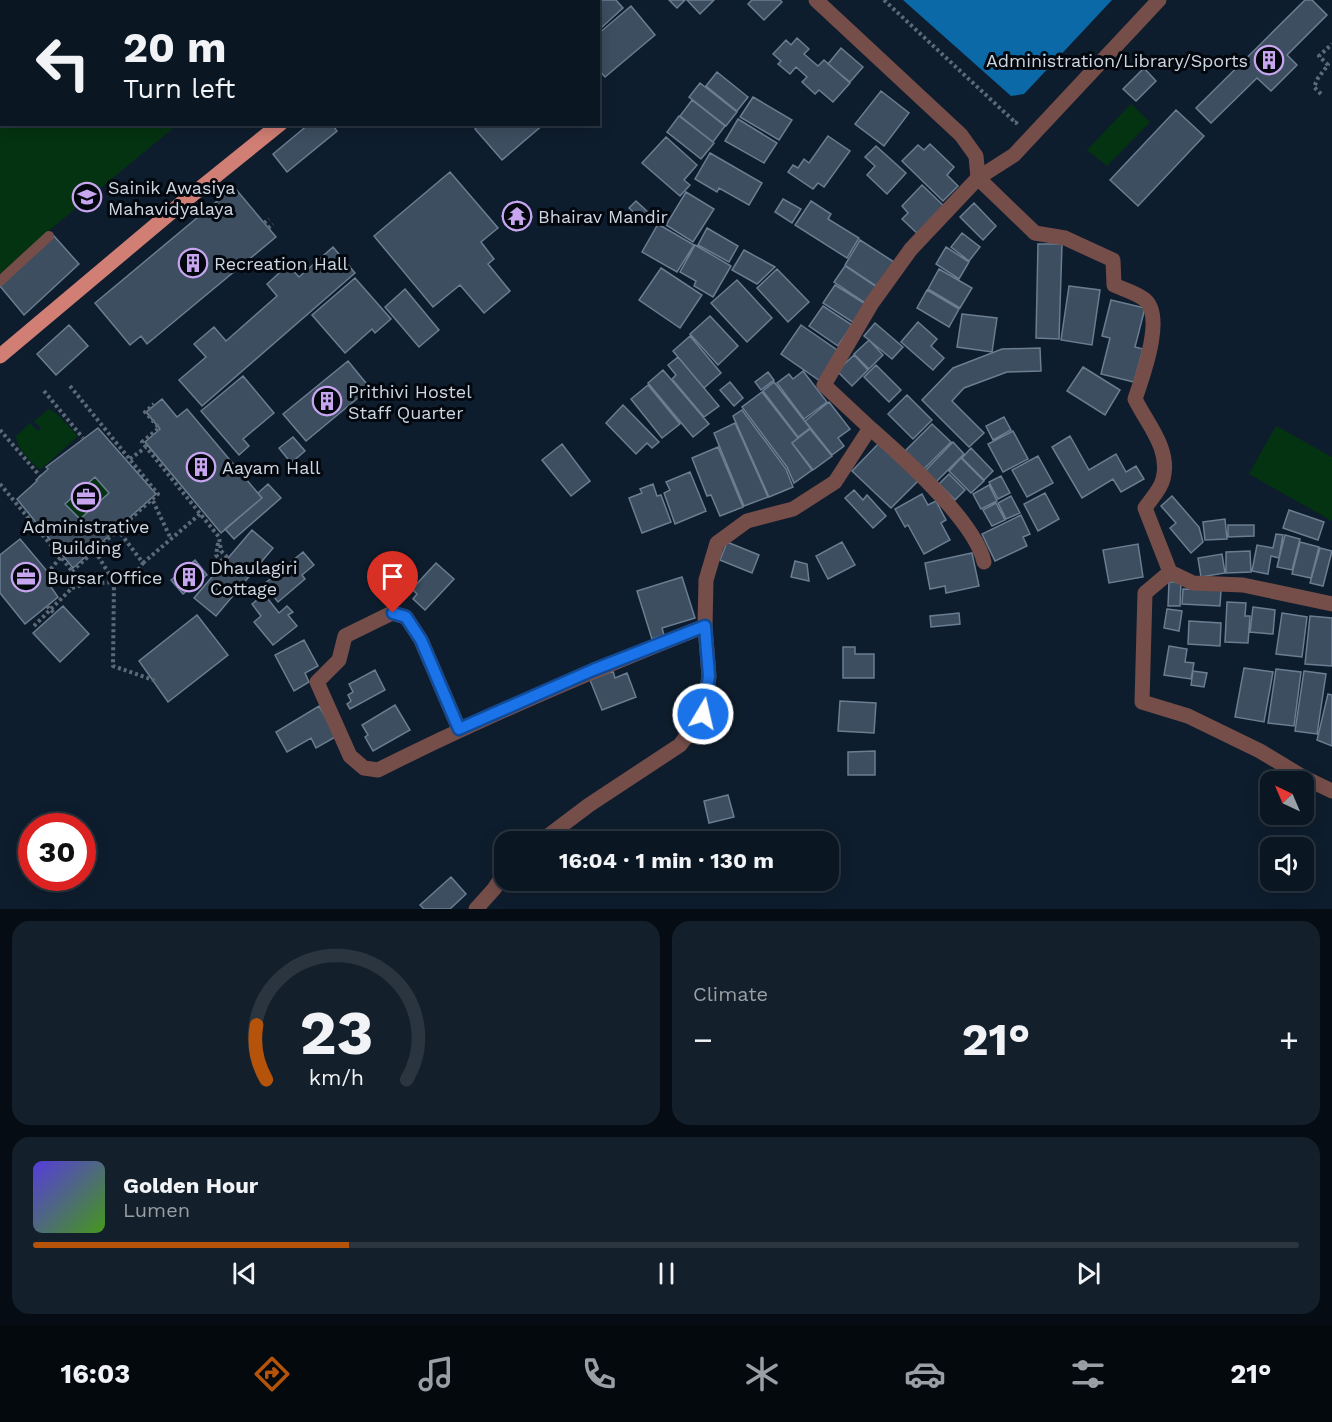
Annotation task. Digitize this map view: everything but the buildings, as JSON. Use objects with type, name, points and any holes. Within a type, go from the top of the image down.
[{"type":"main road","points":[[0,356],[278,126]]},
{"type":"street","points":[[816,0],[961,135],[976,156],[978,178],[1035,232],[1065,238],[1113,260],[1114,285],[1146,300],[1153,314],[1151,346],[1135,399],[1156,433],[1164,456],[1163,480],[1145,508],[1170,572],[1193,583],[1243,585],[1332,604]]},
{"type":"street","points":[[984,562],[981,549],[947,503],[900,454],[824,385],[872,303],[911,249],[978,178],[1014,155],[1159,0]]},
{"type":"street","points":[[555,831],[589,805],[680,745],[703,714],[709,676],[705,626],[706,580],[717,543],[747,521],[793,509],[835,482],[870,428]]},
{"type":"street","points":[[1170,572],[1145,593],[1142,702],[1188,716],[1260,751],[1303,777],[1332,791]]},
{"type":"street","points":[[459,729],[421,640],[406,617],[393,613],[345,636],[339,660],[317,681],[350,756],[364,768],[378,770],[459,729],[593,670],[705,626]]},
{"type":"street","points":[[476,909],[494,890]]},
{"type":"lane","points":[[0,280],[49,236]]},
{"type":"path","points":[[884,0],[1016,123],[1024,114]]},
{"type":"path","points":[[1321,94],[1314,87],[1328,65],[1319,56],[1332,44]]},
{"type":"path","points":[[264,223],[269,219]]},
{"type":"path","points":[[268,228],[273,224]]},
{"type":"path","points":[[70,386],[158,494],[72,571]]},
{"type":"path","points":[[44,391],[83,438]]},
{"type":"path","points":[[154,404],[145,412],[159,428],[142,442],[219,537],[221,551],[228,558]]},
{"type":"path","points":[[0,430],[40,476]]},
{"type":"path","points":[[130,459],[146,447]]},
{"type":"path","points":[[0,484],[72,571],[72,588]]},
{"type":"path","points":[[153,501],[171,539]]},
{"type":"path","points":[[34,626],[49,608],[72,588],[85,584],[131,580],[143,563],[201,514]]},
{"type":"path","points":[[121,534],[143,563]]},
{"type":"path","points":[[219,537],[216,555],[224,563]]},
{"type":"path","points":[[94,551],[114,582],[113,666],[156,681]]},
{"type":"path","points":[[48,572],[61,557]]},
{"type":"path","points":[[49,608],[55,614]]},
{"type":"green space","points":[[1131,104],[1150,122],[1107,166],[1087,150]]},
{"type":"green space","points":[[0,126],[176,126],[52,228],[0,275]]},
{"type":"green space","points":[[49,409],[78,436],[40,470],[22,451],[16,436],[30,423],[38,431],[41,428],[34,421]]},
{"type":"green space","points":[[1276,426],[1332,457],[1332,521],[1249,474]]},
{"type":"green space","points":[[95,477],[109,493],[80,519],[65,504]]},
{"type":"water","points":[[903,0],[1112,0],[1024,94],[1011,96]]},
{"type":"place","name":"Administration/Library/Sports","points":[[1269,60]]},
{"type":"place","name":"Sainik Awasiya Mahavidyalaya","points":[[87,197]]},
{"type":"place","name":"Bhairav Mandir","points":[[517,216]]},
{"type":"place","name":"Recreation Hall","points":[[193,263]]},
{"type":"place","name":"Prithivi Hostel Staff Quarter","points":[[327,401]]},
{"type":"place","name":"Aayam Hall","points":[[201,467]]},
{"type":"place","name":"Administrative Building","points":[[86,497]]},
{"type":"place","name":"Bursar Office","points":[[26,577]]},
{"type":"place","name":"Dhaulagiri Cottage","points":[[189,577]]},
{"type":"route","points":[[393,613],[406,617],[421,640],[459,729],[593,670],[705,626],[709,676],[703,714]]}]
